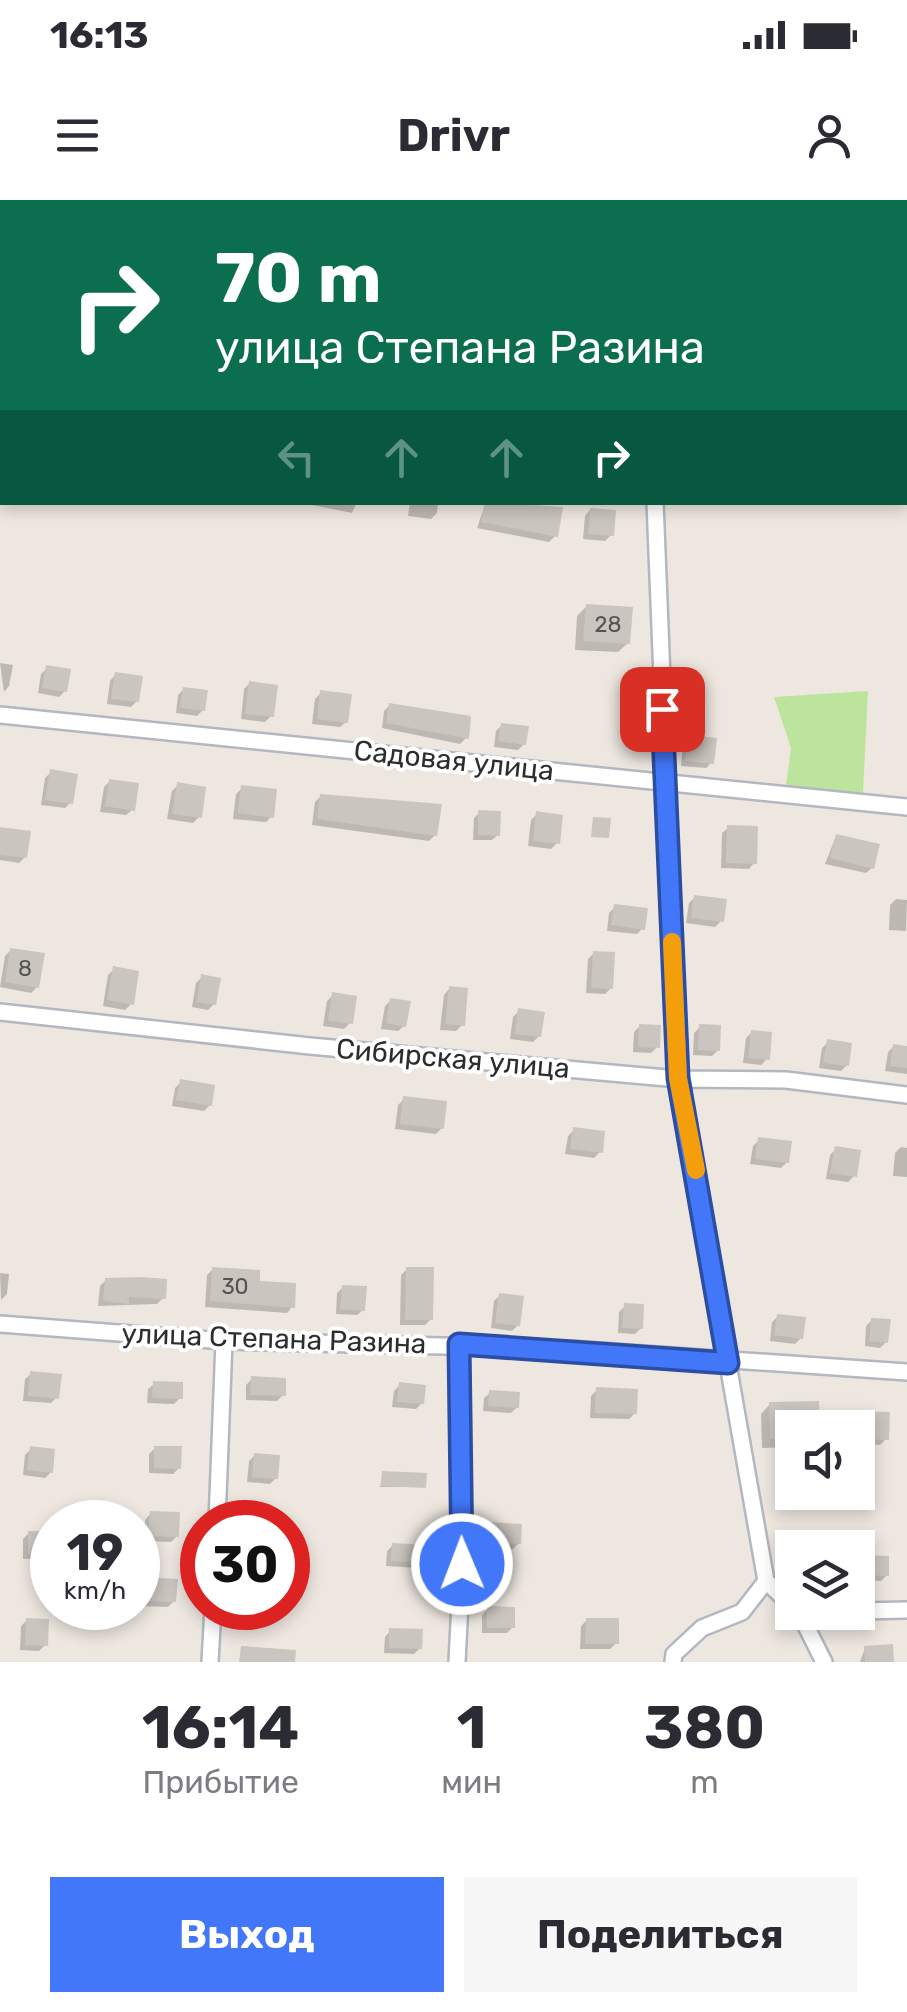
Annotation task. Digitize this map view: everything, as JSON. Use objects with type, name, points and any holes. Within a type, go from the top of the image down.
[{"type":"street","points":[[655,505],[678,1078],[766,1581],[775,1590]]},
{"type":"street","name":"Садовая улица","points":[[0,715],[907,807]]},
{"type":"street","name":"Сибирская улица","points":[[0,1012],[678,1078],[786,1080],[907,1095]]},
{"type":"street","name":"улица Степана Разина","points":[[0,1324],[224,1341],[459,1344],[907,1372]]},
{"type":"street","points":[[217,1500],[224,1341]]},
{"type":"street","points":[[457,1662],[462,1564],[459,1344]]},
{"type":"street","points":[[674,1662],[674,1654],[702,1628],[742,1612],[766,1581]]},
{"type":"street","points":[[875,1611],[907,1610]]},
{"type":"street","points":[[210,1662],[212,1630]]},
{"type":"street","points":[[808,1630],[824,1662]]},
{"type":"green space","points":[[868,691],[863,794],[786,786],[791,748],[774,697]]},
{"type":"building","points":[[484,505],[563,507],[558,537],[481,522]]},
{"type":"building","points":[[590,508],[616,510],[614,536],[588,534]]},
{"type":"building","points":[[586,604],[633,607],[630,644],[583,641]]},
{"type":"building","points":[[46,665],[71,669],[67,692],[42,688]]},
{"type":"building","points":[[115,672],[143,676],[139,702],[111,699]]},
{"type":"building","points":[[249,681],[278,685],[274,717],[245,714]]},
{"type":"building","points":[[183,687],[208,690],[205,711],[180,708]]},
{"type":"building","points":[[320,690],[352,694],[348,723],[317,719]]},
{"type":"building","points":[[389,703],[471,716],[469,739],[386,723]]},
{"type":"building","points":[[501,723],[529,726],[526,745],[498,741]]},
{"type":"building","points":[[688,735],[717,738],[714,764],[685,761]]},
{"type":"building","points":[[50,769],[78,774],[73,804],[45,800]]},
{"type":"building","points":[[109,779],[139,783],[135,811],[105,806]]},
{"type":"building","points":[[177,782],[206,787],[202,818],[172,814]]},
{"type":"building","points":[[241,785],[277,789],[274,818],[238,813]]},
{"type":"building","points":[[320,794],[442,804],[437,836],[317,819]]},
{"type":"building","points":[[478,810],[501,811],[500,836],[478,835]]},
{"type":"building","points":[[536,811],[563,815],[560,844],[533,841]]},
{"type":"building","points":[[593,817],[611,818],[609,838],[591,837]]},
{"type":"building","points":[[727,825],[758,826],[757,864],[726,863]]},
{"type":"building","points":[[0,827],[31,831],[27,858],[0,855]]},
{"type":"building","points":[[836,834],[880,844],[874,869],[830,858]]},
{"type":"building","points":[[694,895],[727,899],[724,922],[691,918]]},
{"type":"building","points":[[614,904],[648,908],[645,930],[611,925]]},
{"type":"building","points":[[10,948],[45,953],[39,988],[5,982]]},
{"type":"building","points":[[593,951],[615,952],[613,989],[591,988]]},
{"type":"building","points":[[113,966],[139,971],[134,1005],[107,1000]]},
{"type":"building","points":[[201,974],[221,978],[216,1005],[197,1002]]},
{"type":"building","points":[[449,986],[468,988],[465,1026],[445,1024]]},
{"type":"building","points":[[332,992],[357,996],[353,1024],[328,1021]]},
{"type":"building","points":[[390,998],[411,1001],[406,1027],[386,1023]]},
{"type":"building","points":[[518,1008],[545,1012],[541,1037],[515,1034]]},
{"type":"building","points":[[639,1024],[661,1025],[660,1048],[638,1047]]},
{"type":"building","points":[[699,1024],[721,1025],[720,1051],[698,1050]]},
{"type":"building","points":[[751,1030],[772,1032],[770,1060],[748,1058]]},
{"type":"building","points":[[827,1039],[852,1043],[849,1066],[823,1063]]},
{"type":"building","points":[[893,1044],[907,1046],[907,1068],[890,1066]]},
{"type":"building","points":[[180,1079],[215,1085],[212,1106],[176,1100]]},
{"type":"building","points":[[403,1096],[447,1101],[444,1129],[400,1124]]},
{"type":"building","points":[[573,1127],[605,1131],[603,1153],[570,1149]]},
{"type":"building","points":[[758,1137],[792,1141],[789,1163],[755,1159]]},
{"type":"building","points":[[835,1146],[861,1150],[857,1177],[830,1173]]},
{"type":"building","points":[[212,1267],[260,1270],[260,1281],[296,1283],[295,1308],[210,1301]]},
{"type":"building","points":[[406,1267],[434,1267],[433,1320],[405,1320]]},
{"type":"building","points":[[105,1278],[167,1279],[166,1299],[129,1297],[129,1304],[103,1301]]},
{"type":"building","points":[[342,1285],[367,1286],[365,1311],[340,1309]]},
{"type":"building","points":[[499,1293],[524,1296],[520,1326],[495,1323]]},
{"type":"building","points":[[624,1303],[644,1304],[643,1329],[622,1328]]},
{"type":"building","points":[[777,1314],[806,1317],[803,1339],[774,1335]]},
{"type":"building","points":[[871,1318],[891,1319],[888,1343],[869,1341]]},
{"type":"building","points":[[30,1371],[62,1374],[59,1399],[28,1396]]},
{"type":"building","points":[[251,1376],[286,1378],[286,1396],[250,1395]]},
{"type":"building","points":[[153,1381],[183,1382],[183,1399],[152,1398]]},
{"type":"building","points":[[399,1382],[426,1385],[424,1404],[397,1402]]},
{"type":"building","points":[[596,1387],[638,1389],[637,1414],[595,1413]]},
{"type":"building","points":[[489,1390],[520,1392],[519,1408],[488,1406]]},
{"type":"building","points":[[819,1401],[819,1410],[775,1410],[775,1439],[770,1439],[769,1402]]},
{"type":"building","points":[[875,1412],[890,1412],[889,1440],[875,1440]]},
{"type":"building","points":[[30,1446],[55,1449],[53,1473],[27,1470]]},
{"type":"building","points":[[154,1446],[182,1446],[181,1469],[154,1468]]},
{"type":"building","points":[[254,1453],[280,1455],[278,1479],[252,1477]]},
{"type":"building","points":[[382,1471],[427,1473],[426,1488],[381,1486]]},
{"type":"building","points":[[160,1511],[180,1512],[179,1537],[160,1536]]},
{"type":"building","points":[[490,1522],[522,1524],[521,1544],[489,1543]]},
{"type":"building","points":[[392,1543],[428,1545],[427,1563],[391,1561]]},
{"type":"building","points":[[875,1556],[889,1556],[889,1576],[875,1576]]},
{"type":"building","points":[[160,1578],[178,1579],[176,1602],[160,1602]]},
{"type":"building","points":[[487,1606],[515,1607],[515,1628],[487,1628]]},
{"type":"building","points":[[26,1618],[30,1618],[30,1630],[49,1630],[48,1646],[25,1645]]},
{"type":"building","points":[[586,1618],[619,1618],[619,1644],[585,1644]]},
{"type":"building","points":[[389,1628],[423,1629],[422,1649],[389,1648]]},
{"type":"building","points":[[893,1644],[894,1662],[865,1662],[864,1646]]},
{"type":"building","points":[[241,1646],[296,1650],[295,1662],[239,1662]]},
{"type":"slow traffic","points":[[672,942],[678,1078],[696,1170]]},
{"type":"route","points":[[462,1564],[459,1344],[663,1355],[728,1363],[678,1078],[662,709]]}]
